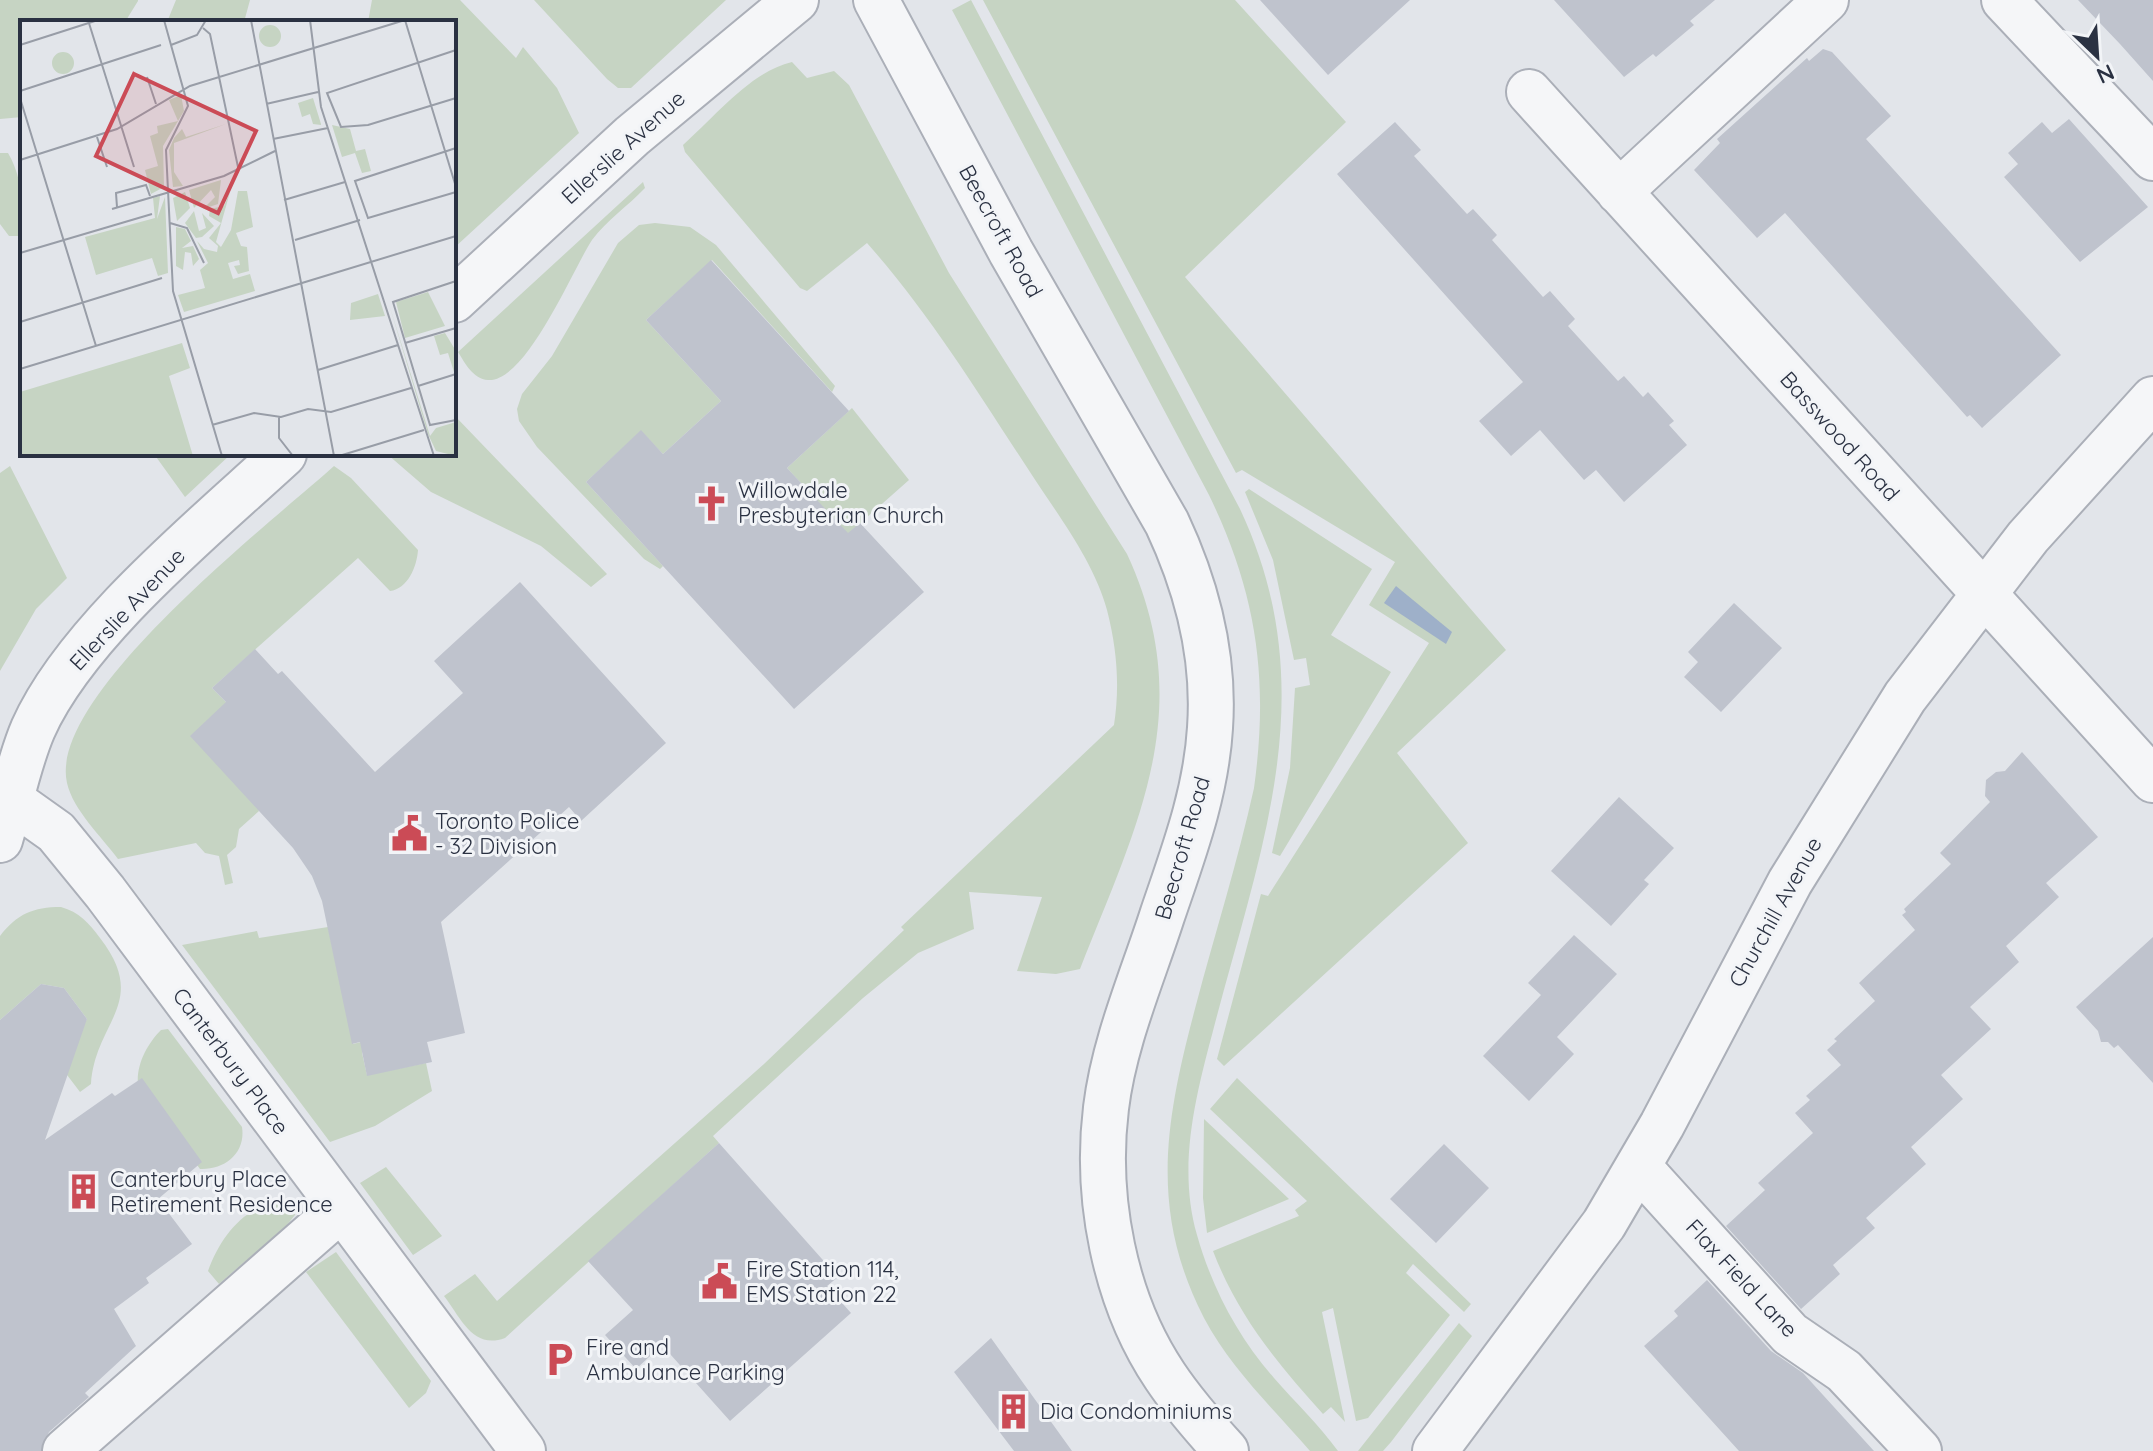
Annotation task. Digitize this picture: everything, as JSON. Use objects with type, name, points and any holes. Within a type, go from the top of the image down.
[{"type":"street","name":"Ellerslie Avenue","points":[[456,298],[632,136],[796,0]]},
{"type":"street","name":"Beecroft Road","points":[[876,0],[1011,252],[1167,523],[1186,564],[1199,608],[1208,654],[1211,701],[1203,781],[1118,1052],[1106,1108],[1103,1156],[1108,1225],[1131,1306],[1163,1374],[1226,1451]]},
{"type":"street","points":[[1619,192],[1826,0]]},
{"type":"street","points":[[2004,0],[2153,158]]},
{"type":"street","name":"Basswood Road","points":[[1529,92],[2153,780]]},
{"type":"street","name":"Churchill Avenue","points":[[1435,1451],[1572,1269],[1638,1166],[1826,819],[1905,697],[2038,525],[2153,399]]},
{"type":"street","name":"Ellerslie Avenue","points":[[6,820],[33,728],[74,665],[137,593],[282,456]]},
{"type":"street","name":"Canterbury Place","points":[[6,820],[56,832],[72,850],[523,1451]]},
{"type":"street","name":"Flax Field Lane","points":[[1638,1166],[1790,1334],[1844,1371],[1919,1451]]},
{"type":"street","points":[[65,1451],[341,1209]]},
{"type":"green space","points":[[0,0],[138,0],[126,20],[20,20],[20,117],[0,119]]},
{"type":"green space","points":[[176,0],[250,0],[245,20],[168,20]]},
{"type":"green space","points":[[372,0],[460,0],[516,58],[523,47],[557,88],[579,133],[456,246],[456,20],[368,20]]},
{"type":"green space","points":[[534,0],[726,0],[631,88],[618,88]]},
{"type":"green space","points":[[971,0],[1240,509],[1265,576],[1278,641],[1282,705],[1276,768],[1250,896],[1195,1105],[1189,1157],[1191,1209],[1210,1274],[1249,1346],[1338,1451],[1310,1451],[1240,1371],[1215,1337],[1186,1278],[1169,1201],[1171,1125],[1185,1046],[1254,788],[1260,710],[1259,673],[1248,602],[1238,567],[1209,495],[952,10]]},
{"type":"green space","points":[[983,0],[1235,0],[1346,122],[1185,277],[1506,650],[1397,753],[1468,843],[1224,1066],[1217,1059],[1261,894],[1268,896],[1429,643],[1369,605],[1395,562],[1242,470],[1236,473]]},
{"type":"green space","points":[[792,62],[807,78],[834,71],[849,85],[949,273],[1127,554],[1148,610],[1158,664],[1159,715],[1152,765],[1122,865],[1080,969],[1056,974],[1017,971],[1042,897],[969,892],[974,929],[918,953],[863,998],[713,1136],[719,1143],[505,1338],[484,1340],[469,1330],[444,1296],[475,1274],[497,1301],[764,1064],[904,930],[901,927],[1114,725],[1117,696],[1115,653],[1107,610],[1093,574],[1063,521],[953,354],[912,298],[867,243],[807,291],[800,288],[685,152],[683,145],[747,85]]},
{"type":"green space","points":[[0,153],[8,153],[20,188],[20,236],[9,236],[0,224]]},
{"type":"green space","points":[[643,182],[645,188],[592,240],[547,322],[518,363],[503,376],[488,380],[474,374],[458,352]]},
{"type":"green space","points":[[655,223],[690,227],[716,245],[835,386],[832,392],[712,260],[646,320],[721,401],[663,454],[641,431],[586,482],[663,566],[660,569],[644,559],[537,447],[519,421],[517,409],[522,394],[552,356],[618,243],[639,225]]},
{"type":"green space","points":[[852,408],[909,480],[848,534],[787,468]]},
{"type":"green space","points":[[456,417],[607,574],[591,587],[541,546],[431,492],[389,456],[456,456]]},
{"type":"green space","points":[[155,456],[229,456],[185,497]]},
{"type":"green space","points":[[10,466],[67,578],[36,609],[0,671],[0,473]]},
{"type":"green space","points":[[334,466],[351,478],[418,550],[410,576],[402,586],[390,591],[358,558],[212,688],[226,702],[259,811],[239,829],[236,847],[227,855],[233,883],[225,885],[219,856],[205,853],[196,843],[118,859],[75,803],[67,783],[70,747],[92,705],[126,659],[170,613]]},
{"type":"green space","points":[[1249,489],[1372,569],[1331,635],[1391,672],[1280,856],[1272,853],[1290,768],[1295,688],[1310,685],[1306,658],[1294,660],[1273,560],[1245,492]]},
{"type":"green space","points":[[61,907],[78,915],[92,928],[114,960],[120,979],[116,1012],[101,1044],[91,1084],[80,1092],[61,1067],[87,1019],[64,988],[41,984],[0,1020],[0,936],[26,913]]},
{"type":"green space","points":[[328,927],[353,1044],[365,1041],[362,1053],[367,1075],[426,1063],[432,1091],[375,1126],[330,1142],[182,945],[257,931],[259,938]]},
{"type":"green space","points":[[168,1029],[242,1127],[241,1145],[237,1152],[218,1167],[200,1169],[138,1085],[139,1070],[147,1048],[161,1030]]},
{"type":"green space","points":[[1237,1078],[1471,1304],[1464,1312],[1413,1264],[1406,1273],[1450,1315],[1368,1418],[1356,1421],[1333,1308],[1322,1312],[1345,1422],[1331,1407],[1323,1414],[1275,1357],[1234,1297],[1213,1251],[1299,1216],[1295,1210],[1307,1201],[1210,1109]]},
{"type":"green space","points":[[1204,1119],[1289,1199],[1207,1233],[1203,1198]]},
{"type":"green space","points":[[386,1167],[442,1236],[413,1255],[360,1183]]},
{"type":"green space","points":[[296,1200],[295,1215],[287,1225],[219,1284],[208,1271],[221,1243],[240,1220],[265,1205]]},
{"type":"green space","points":[[336,1252],[431,1381],[426,1393],[409,1408],[306,1272]]},
{"type":"green space","points":[[1459,1323],[1472,1336],[1391,1442],[1383,1451],[1358,1451]]},
{"type":"water","points":[[1396,586],[1452,632],[1446,644],[1384,603]]},
{"type":"building","points":[[1260,0],[1410,0],[1328,75]]},
{"type":"building","points":[[1554,0],[1715,0],[1690,21],[1694,25],[1656,57],[1653,54],[1624,77]]},
{"type":"building","points":[[2078,0],[2153,0],[2153,81],[2120,44]]},
{"type":"building","points":[[1823,49],[1832,52],[1891,116],[1866,139],[2061,355],[1982,428],[1970,415],[1967,417],[1785,213],[1757,238],[1694,170],[1720,143],[1717,139],[1807,58],[1809,61]]},
{"type":"building","points":[[2069,119],[2148,207],[2080,262],[2004,177],[2018,164],[2008,153],[2042,122],[2052,133]]},
{"type":"building","points":[[1395,122],[1421,150],[1414,156],[1467,214],[1473,209],[1497,235],[1492,240],[1543,297],[1550,291],[1575,319],[1568,326],[1618,381],[1624,376],[1643,397],[1648,392],[1674,421],[1669,425],[1687,445],[1624,502],[1596,470],[1584,480],[1540,430],[1511,456],[1479,421],[1523,382],[1337,174]]},
{"type":"building","name":"Willowdale Presbyterian Church","points":[[711,260],[849,411],[787,468],[848,533],[860,523],[924,592],[794,709],[586,482],[641,430],[663,454],[721,401],[646,320]]},
{"type":"building","name":"Toronto Police - 32 Division","points":[[520,582],[666,743],[581,821],[569,807],[441,922],[465,1033],[427,1042],[432,1062],[367,1076],[360,1042],[352,1044],[322,901],[312,876],[293,848],[190,736],[226,702],[212,688],[255,649],[278,674],[282,671],[375,772],[463,693],[434,661]]},
{"type":"building","points":[[1734,603],[1782,648],[1721,712],[1684,677],[1698,662],[1688,652]]},
{"type":"building","points":[[2022,752],[2098,837],[2046,883],[2059,897],[2006,946],[2019,962],[1970,1007],[1991,1029],[1941,1075],[1963,1099],[1911,1147],[1926,1164],[1866,1218],[1875,1228],[1833,1265],[1840,1274],[1801,1309],[1726,1226],[1765,1190],[1758,1183],[1813,1133],[1795,1113],[1810,1100],[1806,1096],[1841,1065],[1827,1050],[1837,1041],[1834,1039],[1875,1001],[1859,983],[1915,930],[1902,915],[1906,912],[1904,909],[1951,864],[1940,853],[1990,802],[1985,796],[1986,780],[1996,772],[2005,771]]},
{"type":"building","points":[[1619,797],[1674,848],[1644,880],[1649,884],[1611,926],[1551,871]]},
{"type":"building","points":[[1574,935],[1617,974],[1557,1037],[1574,1054],[1529,1101],[1483,1056],[1541,995],[1528,983]]},
{"type":"building","points":[[2153,937],[2153,1083],[2118,1045],[2114,1048],[2108,1042],[2101,1042],[2098,1031],[2076,1007]]},
{"type":"building","name":"Canterbury Place Retirement Residence","points":[[41,984],[64,988],[87,1019],[45,1140],[112,1093],[115,1096],[142,1078],[202,1162],[158,1199],[192,1244],[146,1278],[149,1283],[114,1309],[136,1346],[85,1393],[89,1397],[49,1432],[41,1451],[0,1451],[0,1020]]},
{"type":"building","name":"Fire Station 114, EMS Station 22","points":[[719,1143],[838,1277],[827,1286],[851,1313],[730,1421],[662,1345],[636,1369],[605,1335],[633,1310],[588,1261]]},
{"type":"building","points":[[1444,1144],[1489,1188],[1436,1243],[1390,1199]]},
{"type":"building","points":[[1707,1280],[1771,1351],[1803,1373],[1874,1451],[1739,1451],[1644,1346],[1678,1316],[1674,1311]]},
{"type":"building","name":"Dia Condominiums","points":[[991,1338],[1072,1451],[1014,1451],[954,1372]]},
{"type":"place","name":"Willowdale Presbyterian Church","points":[[712,503]]},
{"type":"place","name":"Toronto Police - 32 Division","points":[[409,834]]},
{"type":"place","name":"Canterbury Place Retirement Residence","points":[[84,1192]]},
{"type":"place","name":"Fire Station 114, EMS Station 22","points":[[720,1282]]},
{"type":"place","name":"Fire and Ambulance Parking","points":[[560,1360]]},
{"type":"place","name":"Dia Condominiums","points":[[1014,1411]]}]
